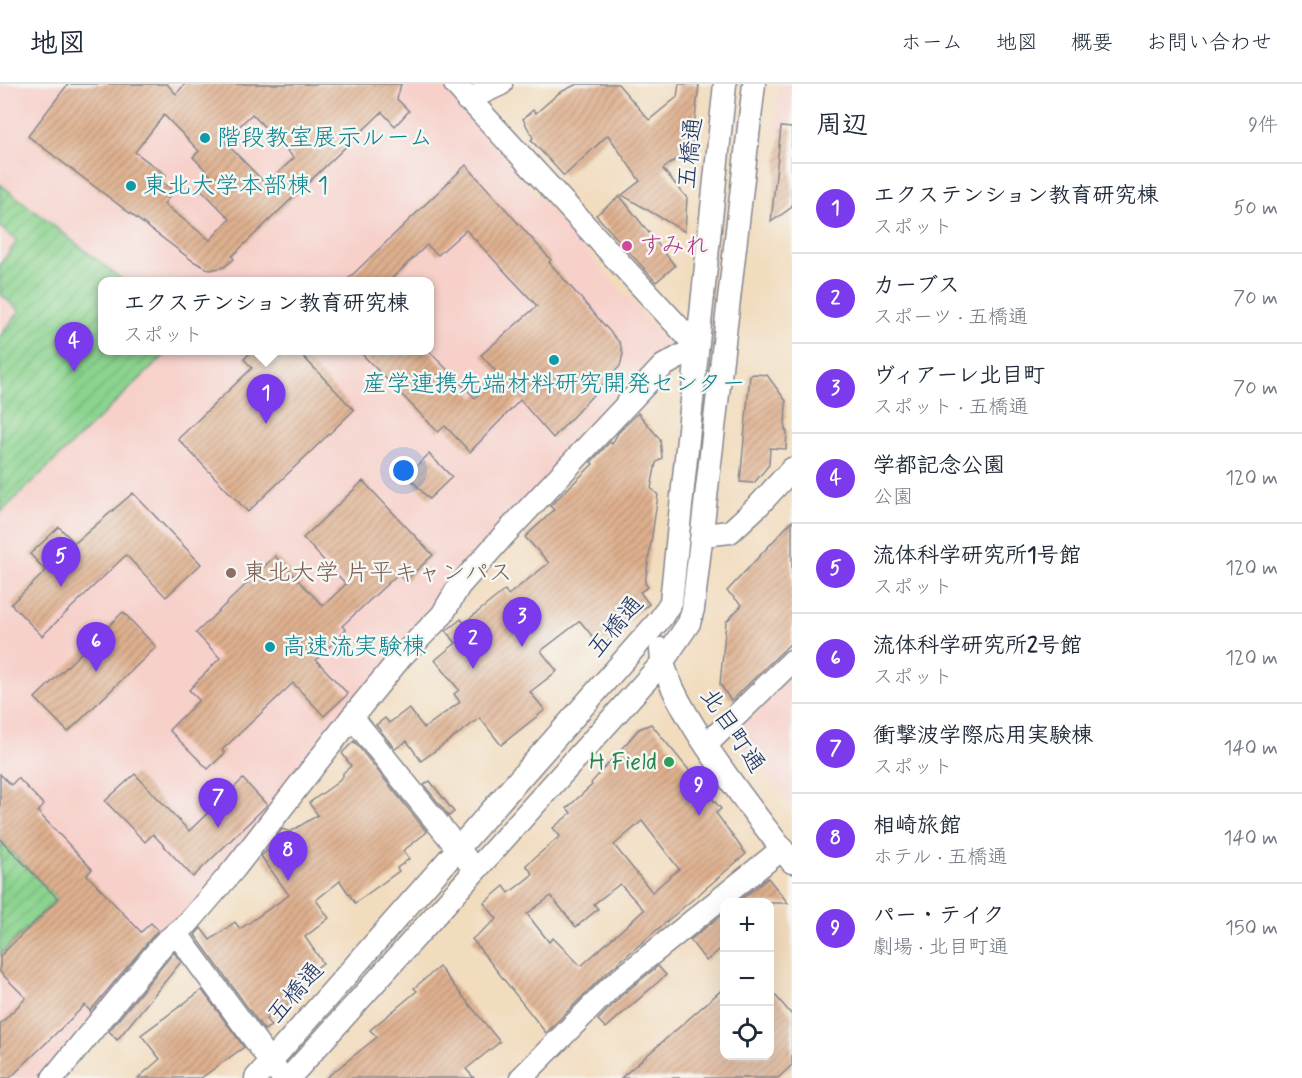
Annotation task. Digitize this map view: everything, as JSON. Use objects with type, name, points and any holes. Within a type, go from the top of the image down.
[{"type":"street","points":[[461,92],[501,84]]},
{"type":"street","name":"五橋通","points":[[270,1073],[458,850],[661,618],[671,602],[725,84]]},
{"type":"street","points":[[289,1078],[662,664],[688,623],[703,535],[754,84]]},
{"type":"street","points":[[53,1078],[164,944],[177,934],[235,868],[401,657],[442,615],[467,577],[663,366],[697,347],[461,92]]},
{"type":"street","points":[[703,535],[730,532],[792,469]]},
{"type":"street","name":"北目町通","points":[[661,618],[662,664],[672,690],[706,745],[787,856]]},
{"type":"street","points":[[706,745],[792,661]]},
{"type":"street","points":[[352,717],[475,869]]},
{"type":"street","points":[[522,1078],[613,985],[787,856]]},
{"type":"street","points":[[177,934],[270,1073]]},
{"type":"shaded area","name":"東北大学 片平キャンパス","points":[[0,84],[440,84],[670,347],[476,557],[280,798],[45,1078],[0,1078]]},
{"type":"shaded area","points":[[779,84],[792,84],[792,122],[774,137]]},
{"type":"shaded area","points":[[792,670],[792,808],[731,727]]},
{"type":"green space","points":[[0,184],[119,277],[98,277],[98,355],[165,355],[0,513],[0,336],[20,311],[0,294],[0,265],[17,241],[0,227]]},
{"type":"green space","points":[[0,842],[58,899],[0,955]]},
{"type":"building","points":[[68,84],[167,84],[176,94],[185,84],[401,84],[397,99],[409,111],[395,126],[382,112],[232,256],[234,259],[224,267],[210,270],[193,261],[28,136]],"holes":[[[252,114],[294,158],[266,184],[224,141]],[[164,115],[199,151],[193,157],[211,176],[199,187],[230,219],[210,240],[164,204],[173,191],[161,181],[166,175],[135,152]]]},
{"type":"building","points":[[577,84],[618,84],[649,120],[677,97],[679,84],[699,84],[692,147],[663,169],[687,198],[685,232],[622,195],[640,181],[608,135],[564,176],[531,140],[533,138],[523,119],[533,110],[536,113],[559,93]]},
{"type":"building","points":[[781,127],[792,128],[792,207],[771,222]]},
{"type":"building","points":[[466,165],[551,260],[549,262],[620,343],[623,354],[620,366],[553,438],[520,400],[470,452],[445,426],[438,432],[363,355],[433,355],[475,398],[498,374],[481,355],[537,306],[466,230],[438,255],[427,245],[393,277],[350,277]]},
{"type":"building","points":[[620,196],[675,266],[656,282],[596,215]]},
{"type":"building","points":[[248,355],[302,355],[354,410],[248,512],[178,439],[252,368],[244,359]]},
{"type":"building","points":[[750,375],[767,375],[786,401],[786,449],[770,448],[769,465],[754,483],[740,482]]},
{"type":"building","points":[[638,413],[660,439],[662,458],[656,463],[651,488],[658,495],[645,583],[648,587],[640,592],[649,604],[613,633],[615,636],[601,647],[580,621],[541,651],[557,671],[530,692],[545,710],[501,745],[480,718],[421,761],[407,741],[395,749],[376,725],[385,718],[389,723],[409,708],[424,728],[460,702],[454,694],[459,690],[435,660],[456,643],[446,631],[461,619],[464,623],[505,590],[508,595],[549,563],[525,537],[554,510],[550,506],[593,464],[591,462],[610,442],[612,444],[618,433]]},
{"type":"building","points":[[429,454],[452,477],[429,499],[407,475]]},
{"type":"building","points":[[363,481],[433,555],[405,581],[398,574],[342,626],[346,630],[316,660],[348,694],[324,716],[293,683],[222,750],[225,753],[208,769],[169,730],[199,700],[189,690],[220,658],[196,633],[275,556],[323,606],[346,584],[303,538]]},
{"type":"building","points":[[133,493],[201,564],[166,597],[126,555],[42,636],[11,604],[46,571],[30,554],[59,527],[75,543]]},
{"type":"building","points":[[792,521],[792,642],[731,701],[720,684],[726,622],[742,605],[727,591]]},
{"type":"building","points":[[123,612],[156,647],[68,732],[35,698]]},
{"type":"building","points":[[651,724],[721,809],[716,813],[746,854],[604,975],[546,1033],[472,939],[497,919],[484,903],[504,886],[509,893],[533,874],[526,865],[560,836],[553,828],[571,813],[567,808],[592,785],[591,783],[639,729]],"holes":[[[642,821],[679,869],[652,892],[614,845]],[[620,884],[644,910],[581,966],[553,938],[549,942],[527,914],[551,896],[576,927],[598,909],[594,904]]]},
{"type":"building","points":[[354,741],[427,832],[403,851],[409,859],[397,868],[399,871],[355,903],[340,881],[316,900],[329,918],[305,937],[323,963],[285,991],[292,1001],[266,1019],[271,1026],[264,1030],[195,935],[201,928],[210,940],[235,922],[240,929],[289,895],[261,856],[277,842],[275,839],[282,829],[290,832],[318,815],[309,803],[334,785],[351,766],[342,753]]},
{"type":"building","points":[[0,774],[11,785],[18,778],[44,805],[38,812],[92,869],[87,875],[141,932],[151,923],[158,930],[90,1011],[85,1005],[10,1078],[0,1078],[0,1024],[26,998],[0,972],[0,956],[58,899],[0,839]]},
{"type":"building","points":[[135,774],[189,831],[243,779],[267,805],[193,877],[153,834],[145,842],[105,801]]},
{"type":"building","points":[[430,781],[454,812],[449,816],[424,785]]},
{"type":"building","points":[[768,878],[788,903],[774,903],[774,898],[743,898]]},
{"type":"building","points":[[720,916],[720,949],[706,961],[690,940]]},
{"type":"building","points":[[174,952],[181,962],[117,1040],[109,1031]]},
{"type":"building","points":[[658,966],[666,975],[606,1028],[598,1020],[622,995]]},
{"type":"building","points":[[439,967],[500,1042],[466,1069],[474,1078],[326,1078],[377,1037],[370,1030],[417,991],[414,988]]},
{"type":"building","points":[[202,990],[244,1047],[201,1078],[138,1078],[160,1059],[141,1035]]},
{"type":"building","points":[[720,991],[720,1060],[774,1060],[774,994],[792,1015],[792,1065],[778,1078],[621,1078]]},
{"type":"place","name":"階段教室展示ルーム","points":[[205,138]]},
{"type":"place","name":"東北大学本部棟 1","points":[[131,186]]},
{"type":"place","name":"すみれ","points":[[627,246]]},
{"type":"place","name":"産学連携先端材料研究開発センター","points":[[554,360]]},
{"type":"place","name":"学都記念公園","points":[[74,372]]},
{"type":"place","name":"エクステンション教育研究棟","points":[[266,424]]},
{"type":"place","name":"東北大学 片平キャンパス","points":[[231,573]]},
{"type":"place","name":"流体科学研究所1号館","points":[[61,587]]},
{"type":"place","name":"高速流実験棟","points":[[270,647]]},
{"type":"place","name":"ヴィアーレ北目町","points":[[522,647]]},
{"type":"place","name":"カーブス","points":[[473,669]]},
{"type":"place","name":"流体科学研究所2号館","points":[[96,672]]},
{"type":"place","name":"H Field","points":[[669,762]]},
{"type":"place","name":"パー・テイク","points":[[699,816]]},
{"type":"place","name":"衝撃波学際応用実験棟","points":[[218,828]]},
{"type":"place","name":"相崎旅館","points":[[288,881]]}]
